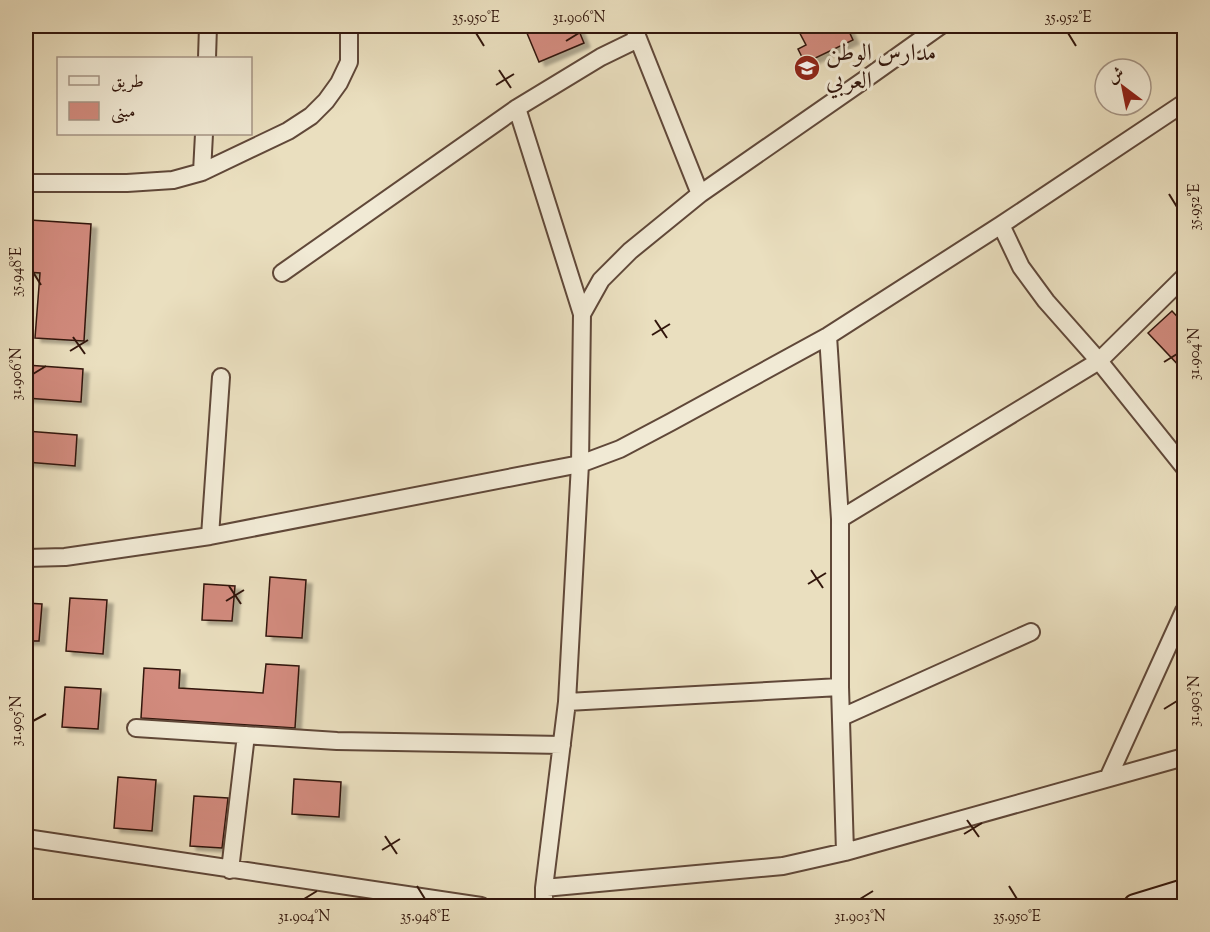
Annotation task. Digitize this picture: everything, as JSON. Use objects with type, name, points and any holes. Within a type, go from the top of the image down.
[{"type":"street","points":[[207,57],[208,26]]},
{"type":"street","points":[[26,183],[173,180],[202,172],[288,131],[310,116],[326,101],[339,82],[349,62],[350,26]]},
{"type":"street","points":[[582,314],[608,272],[700,194],[940,26]]},
{"type":"street","points":[[282,273],[517,108],[601,57],[635,32],[700,194]]},
{"type":"street","points":[[26,558],[65,557],[210,536],[580,464],[620,449],[828,336],[1185,103]]},
{"type":"street","points":[[517,108],[582,314],[580,464],[567,702],[544,888],[544,906]]},
{"type":"street","points":[[202,172],[204,135]]},
{"type":"street","points":[[1000,225],[1021,267],[1046,301],[1099,361],[1185,467]]},
{"type":"street","points":[[840,519],[1099,361],[1185,277]]},
{"type":"street","points":[[828,336],[840,519],[840,687],[845,852]]},
{"type":"street","points":[[210,536],[221,377]]},
{"type":"street","points":[[1109,776],[1185,610]]},
{"type":"street","points":[[842,717],[1031,632]]},
{"type":"street","points":[[567,702],[840,687]]},
{"type":"street","points":[[136,728],[337,741],[562,745]]},
{"type":"street","points":[[230,870],[246,735]]},
{"type":"street","points":[[544,888],[783,866],[845,852],[1109,776],[1185,757]]},
{"type":"street","points":[[26,838],[481,906]]},
{"type":"street","points":[[1135,906],[1185,891]]},
{"type":"building","points":[[524,26],[577,26],[584,43],[539,62]]},
{"type":"building","points":[[796,26],[837,26],[840,31],[847,27],[853,40],[805,63],[798,49],[806,45]]},
{"type":"building","points":[[30,220],[91,224],[84,341],[35,338],[40,273],[27,272]]},
{"type":"building","points":[[1172,311],[1185,325],[1185,372],[1148,333]]},
{"type":"building","points":[[26,365],[83,369],[81,402],[26,398]]},
{"type":"building","points":[[26,431],[77,435],[75,466],[26,462]]},
{"type":"building","points":[[270,577],[306,580],[302,638],[266,636]]},
{"type":"building","points":[[204,584],[235,586],[232,621],[202,620]]},
{"type":"building","points":[[70,598],[107,600],[103,654],[66,651]]},
{"type":"building","points":[[26,603],[42,604],[39,641],[26,641]]},
{"type":"building","points":[[266,664],[299,666],[295,728],[141,718],[144,668],[180,670],[179,688],[263,693]]},
{"type":"building","points":[[65,687],[101,689],[98,729],[62,727]]},
{"type":"building","points":[[118,777],[156,780],[152,831],[114,828]]},
{"type":"building","points":[[294,779],[341,782],[339,817],[292,814]]},
{"type":"building","points":[[194,796],[228,798],[222,848],[190,846]]},
{"type":"place","name":"مدارس الوطن العربي","points":[[807,68]]}]
